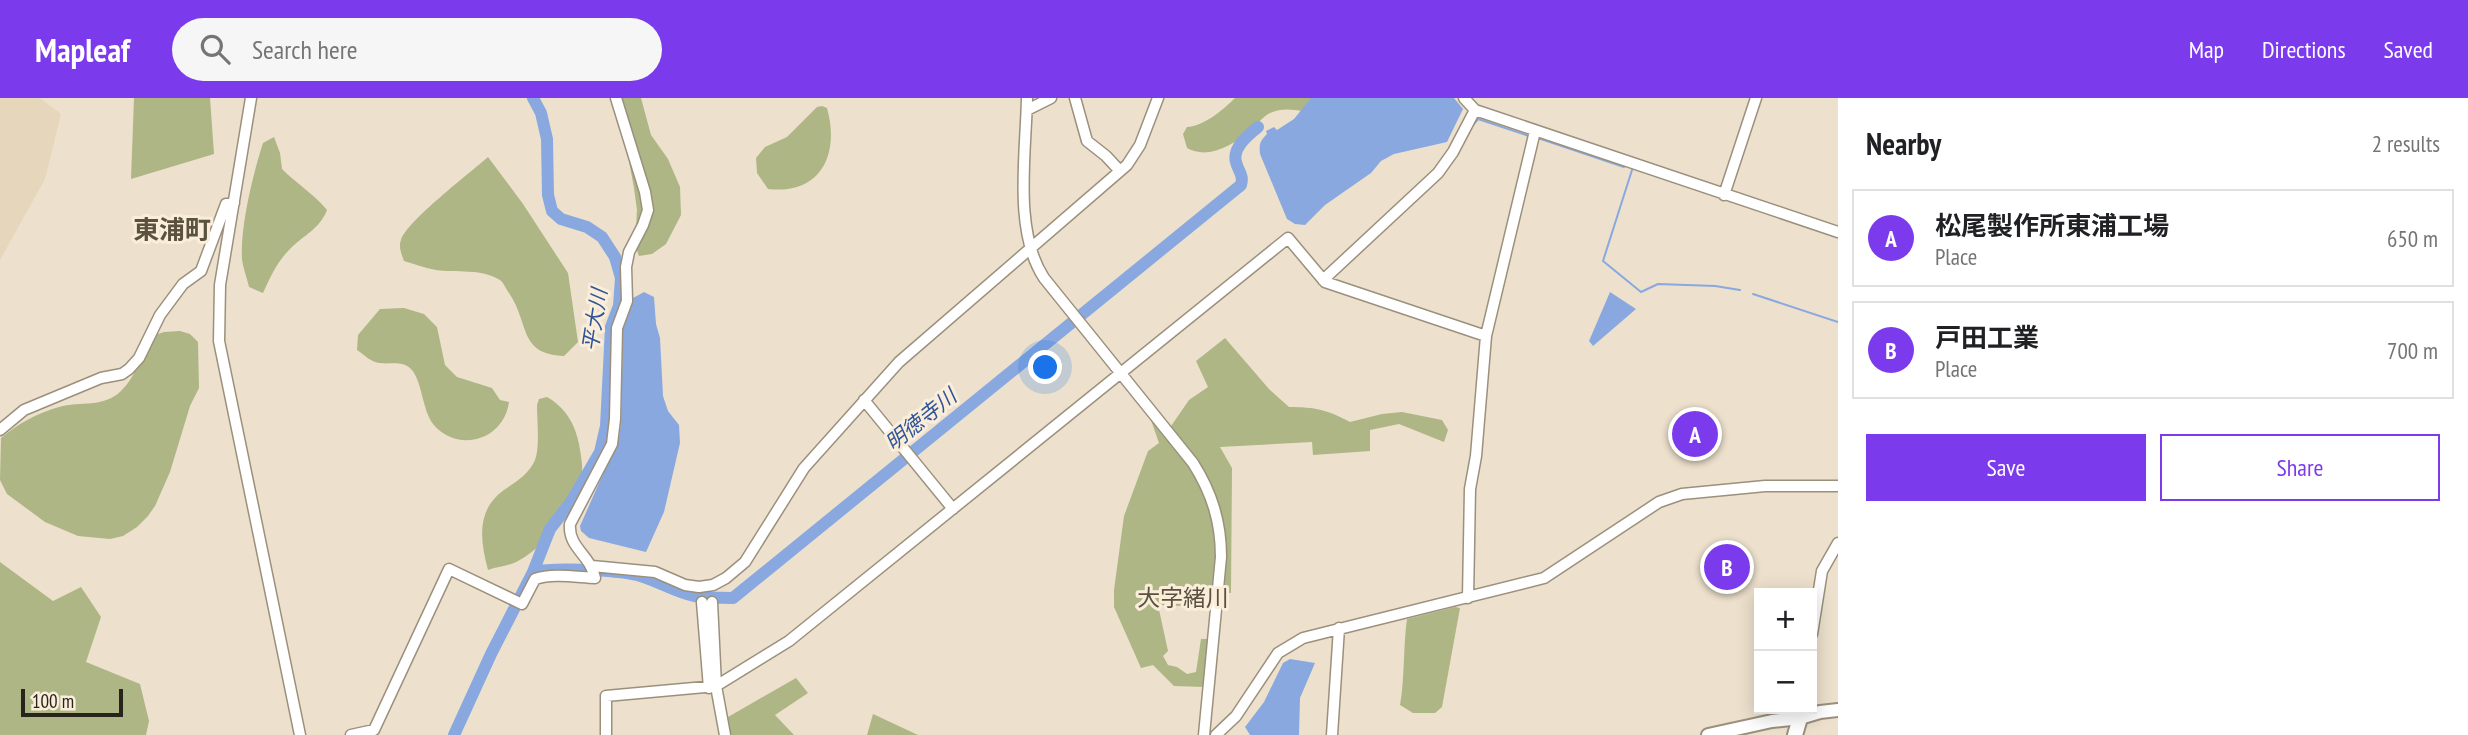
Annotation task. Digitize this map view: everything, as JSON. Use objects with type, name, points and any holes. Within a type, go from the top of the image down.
[{"type":"highway","points":[[1795,735],[1801,714]]},
{"type":"highway","points":[[1801,714],[1802,735]]},
{"type":"main road","points":[[1817,712],[1838,710]]},
{"type":"main road","points":[[1708,735],[1797,714]]},
{"type":"street","points":[[251,98],[220,285],[219,341],[300,735]]},
{"type":"street","points":[[351,735],[374,730],[449,569],[522,604],[535,579],[594,578],[592,566],[573,541],[570,524],[612,444],[617,328],[627,301],[626,267],[629,252],[648,210],[645,191],[616,98]]},
{"type":"street","points":[[1027,98],[1024,222],[1029,249],[1044,278],[1194,463],[1209,491],[1216,513],[1221,536],[1221,557],[1204,735]]},
{"type":"street","points":[[1027,110],[1051,98]]},
{"type":"street","points":[[1075,98],[1087,141],[1120,171]]},
{"type":"street","points":[[592,566],[655,572],[685,585],[699,587],[713,585],[726,578],[745,562],[804,468],[899,362],[1133,158],[1158,98]]},
{"type":"street","points":[[1464,98],[1475,110],[1838,232]]},
{"type":"street","points":[[1724,195],[1756,98]]},
{"type":"street","points":[[1323,280],[1438,173],[1453,152],[1475,110]]},
{"type":"street","points":[[1468,598],[1470,489],[1476,456],[1486,336],[1535,131]]},
{"type":"street","points":[[0,430],[24,410],[100,378],[122,374],[129,369],[139,358],[160,315],[183,284],[201,271],[226,204],[234,203]]},
{"type":"street","points":[[606,735],[606,696],[712,687],[789,641],[1288,238],[1330,285],[1486,336]]},
{"type":"street","points":[[864,400],[953,509]]},
{"type":"street","points":[[1216,735],[1236,716],[1278,653],[1303,638],[1468,598],[1553,574],[1659,502],[1672,496],[1691,491],[1742,487],[1838,486]]},
{"type":"street","points":[[1817,602],[1822,571],[1838,543]]},
{"type":"street","points":[[707,602],[712,687],[724,735]]},
{"type":"street","points":[[1332,735],[1339,628]]},
{"type":"shaded area","points":[[0,98],[40,98],[61,114],[45,179],[0,260]]},
{"type":"green space","points":[[134,98],[210,98],[214,154],[131,179]]},
{"type":"green space","points":[[617,98],[641,98],[651,135],[668,159],[680,187],[681,215],[666,244],[652,254],[639,256],[635,245],[637,210]]},
{"type":"green space","points":[[1235,98],[1329,98],[1318,115],[1294,110],[1276,111],[1265,116],[1228,146],[1212,152],[1187,148],[1183,134],[1187,127],[1206,121]]},
{"type":"green space","points":[[817,107],[827,108],[831,141],[822,168],[813,178],[801,185],[786,189],[768,189],[757,173],[756,158],[765,147],[787,137]]},
{"type":"green space","points":[[274,137],[282,169],[327,210],[315,227],[281,260],[263,293],[249,287],[242,246],[248,201],[259,156],[263,143]]},
{"type":"green space","points":[[488,157],[523,204],[568,273],[578,342],[564,356],[539,350],[532,343],[516,305],[500,280],[485,274],[436,270],[404,261],[400,245],[405,232],[426,210]]},
{"type":"green space","points":[[404,308],[424,314],[437,327],[445,365],[457,377],[492,388],[500,400],[509,402],[499,426],[489,434],[467,440],[455,439],[443,433],[429,418],[418,380],[411,369],[399,363],[375,362],[357,350],[358,335],[380,309]]},
{"type":"green space","points":[[180,331],[190,334],[198,342],[199,388],[190,406],[170,472],[155,506],[137,527],[123,536],[110,539],[78,536],[45,522],[7,494],[0,480],[1,438],[14,428],[51,409],[99,402],[114,396],[135,372],[149,337]]},
{"type":"green space","points":[[1225,338],[1269,389],[1289,407],[1321,410],[1350,422],[1402,412],[1442,420],[1448,430],[1444,442],[1399,424],[1370,430],[1370,451],[1313,455],[1312,442],[1220,447],[1232,468],[1231,593],[1185,591],[1182,606],[1158,605],[1168,651],[1163,656],[1168,665],[1187,674],[1196,672],[1201,639],[1208,639],[1204,687],[1174,686],[1153,665],[1141,668],[1114,607],[1124,516],[1148,451],[1159,443],[1146,406],[1169,429],[1189,400],[1208,387],[1196,361]]},
{"type":"green space","points":[[547,397],[564,411],[577,437],[582,473],[578,493],[555,529],[535,549],[514,563],[488,570],[482,537],[485,516],[495,498],[522,477],[535,460],[537,405],[539,399]]},
{"type":"green space","points":[[0,562],[53,601],[81,587],[101,617],[86,662],[140,684],[149,721],[146,735],[0,735]]},
{"type":"green space","points":[[1460,608],[1442,707],[1435,713],[1413,713],[1400,705],[1407,619]]},
{"type":"green space","points":[[796,678],[808,693],[775,715],[794,735],[730,735],[728,717]]},
{"type":"green space","points":[[873,714],[918,735],[867,735]]},
{"type":"water","points":[[1311,98],[1454,98],[1463,109],[1447,142],[1394,154],[1381,161],[1371,173],[1325,205],[1305,225],[1295,224],[1287,219],[1260,154],[1260,148],[1266,131],[1274,127],[1277,130],[1294,119]]},
{"type":"water","points":[[644,292],[654,297],[660,338],[663,396],[668,411],[679,425],[680,443],[664,512],[646,552],[589,538],[581,531],[580,526],[619,438],[623,328],[633,298]]},
{"type":"water","points":[[1610,292],[1636,309],[1593,346],[1589,341]]},
{"type":"water","points":[[1290,659],[1315,663],[1300,698],[1299,735],[1250,735],[1245,727],[1264,702],[1283,663]]},
{"type":"waterway","name":"平大川","points":[[454,735],[533,572],[550,529],[571,502],[600,452],[606,426],[611,327],[619,306],[621,278],[615,257],[602,237],[587,227],[561,219],[552,211],[548,195],[547,139],[541,113],[533,98]]},
{"type":"waterway","points":[[1473,125],[1478,119],[1529,136],[1528,139]]},
{"type":"waterway","name":"明徳寺川","points":[[533,572],[569,569],[627,573],[694,596],[733,598],[1241,185],[1236,152],[1242,142],[1258,127]]},
{"type":"waterway","points":[[1538,138],[1624,167]]},
{"type":"waterway","points":[[1632,170],[1603,261],[1641,292],[1658,284],[1715,286],[1740,290]]},
{"type":"waterway","points":[[1753,294],[1838,322]]},
{"type":"place","name":"松尾製作所東浦工場","points":[[1695,434]]},
{"type":"place","name":"戸田工業","points":[[1727,567]]},
{"type":"district","name":"東浦町","points":[[172,230]]},
{"type":"district","name":"大字緒川","points":[[1183,598]]}]
